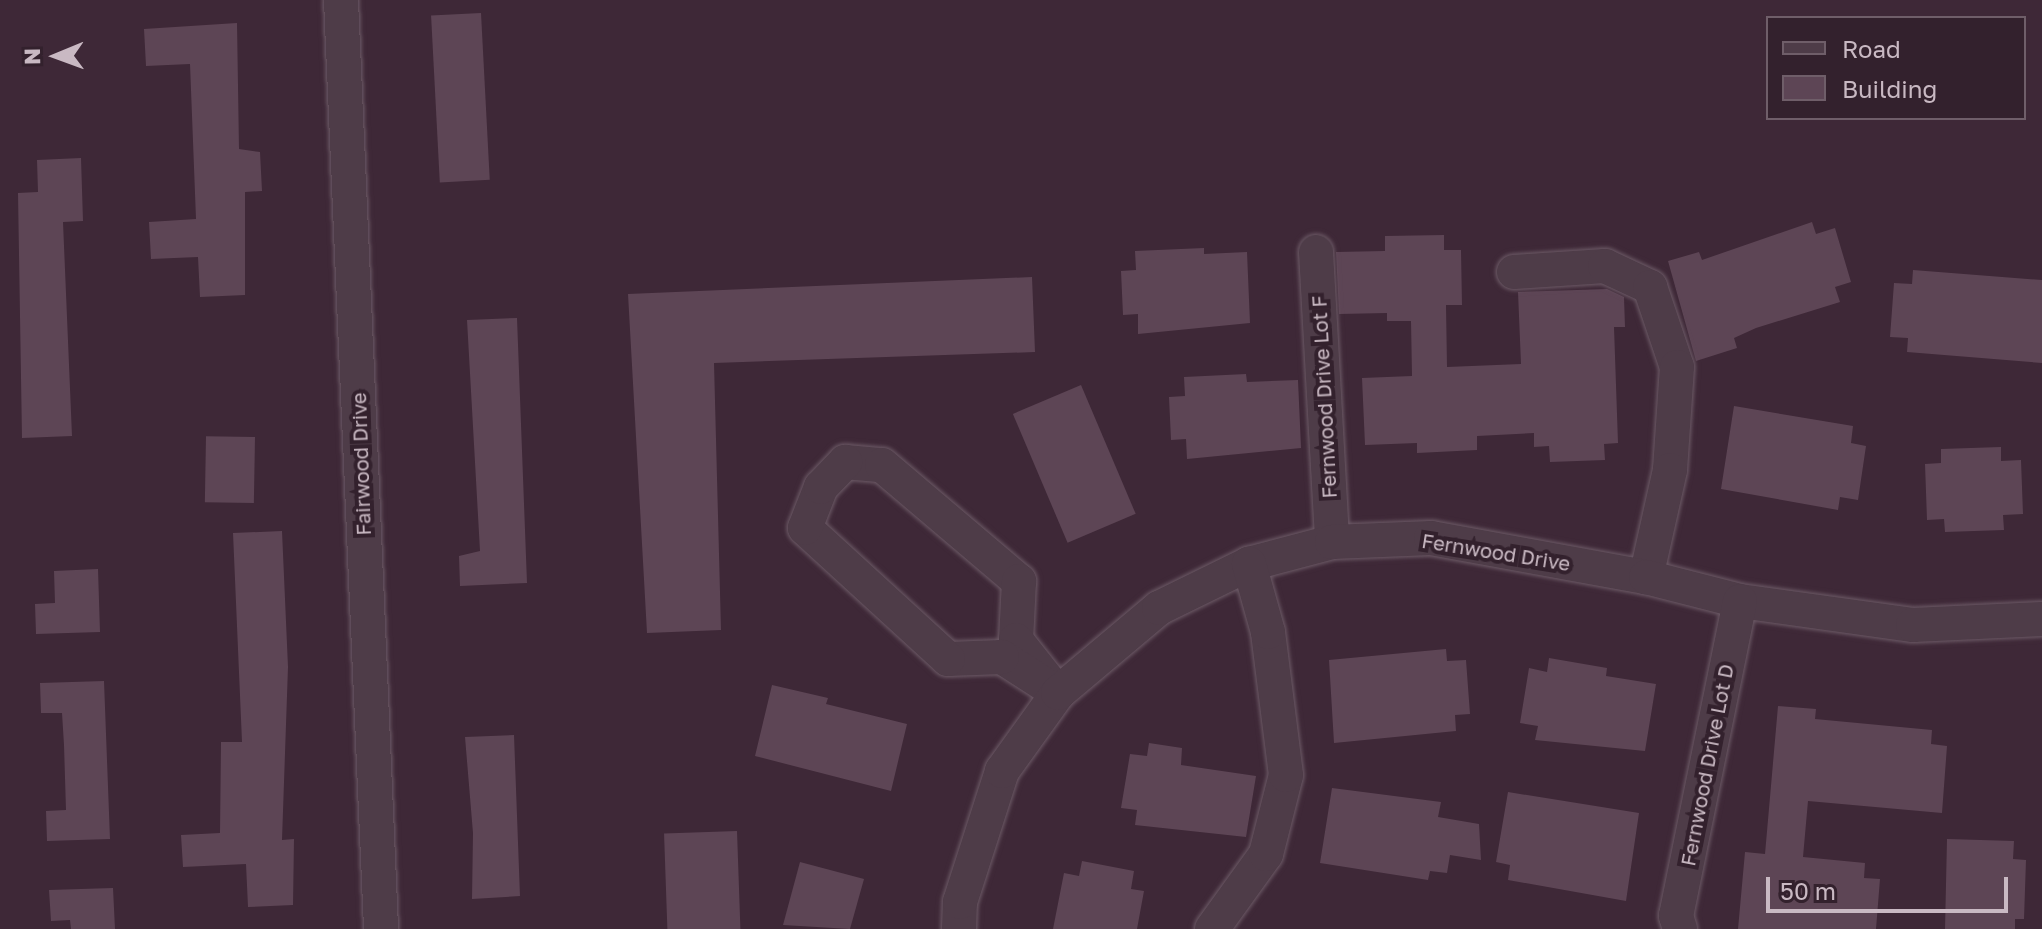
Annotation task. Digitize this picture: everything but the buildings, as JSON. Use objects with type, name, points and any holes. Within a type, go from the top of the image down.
[{"type":"street","name":"Fairwood Drive","points":[[341,0],[381,929]]},
{"type":"street","name":"Fernwood Drive Lot F","points":[[1316,252],[1332,542]]},
{"type":"street","points":[[1514,272],[1605,266],[1650,287],[1677,367],[1670,470],[1646,577]]},
{"type":"street","points":[[845,462],[882,465],[1019,581],[1016,640],[1058,693],[1002,657],[948,659],[805,528],[821,487],[845,462]]},
{"type":"street","name":"Fernwood Drive","points":[[959,929],[960,902],[1002,771],[1058,693],[1159,608],[1249,564],[1332,542],[1431,538],[1646,577],[1740,601],[1913,625],[2042,619]]},
{"type":"street","points":[[1212,929],[1266,854],[1286,775],[1268,632],[1249,564]]},
{"type":"street","name":"Fernwood Drive Lot D","points":[[1680,929],[1676,916],[1740,601]]}]
